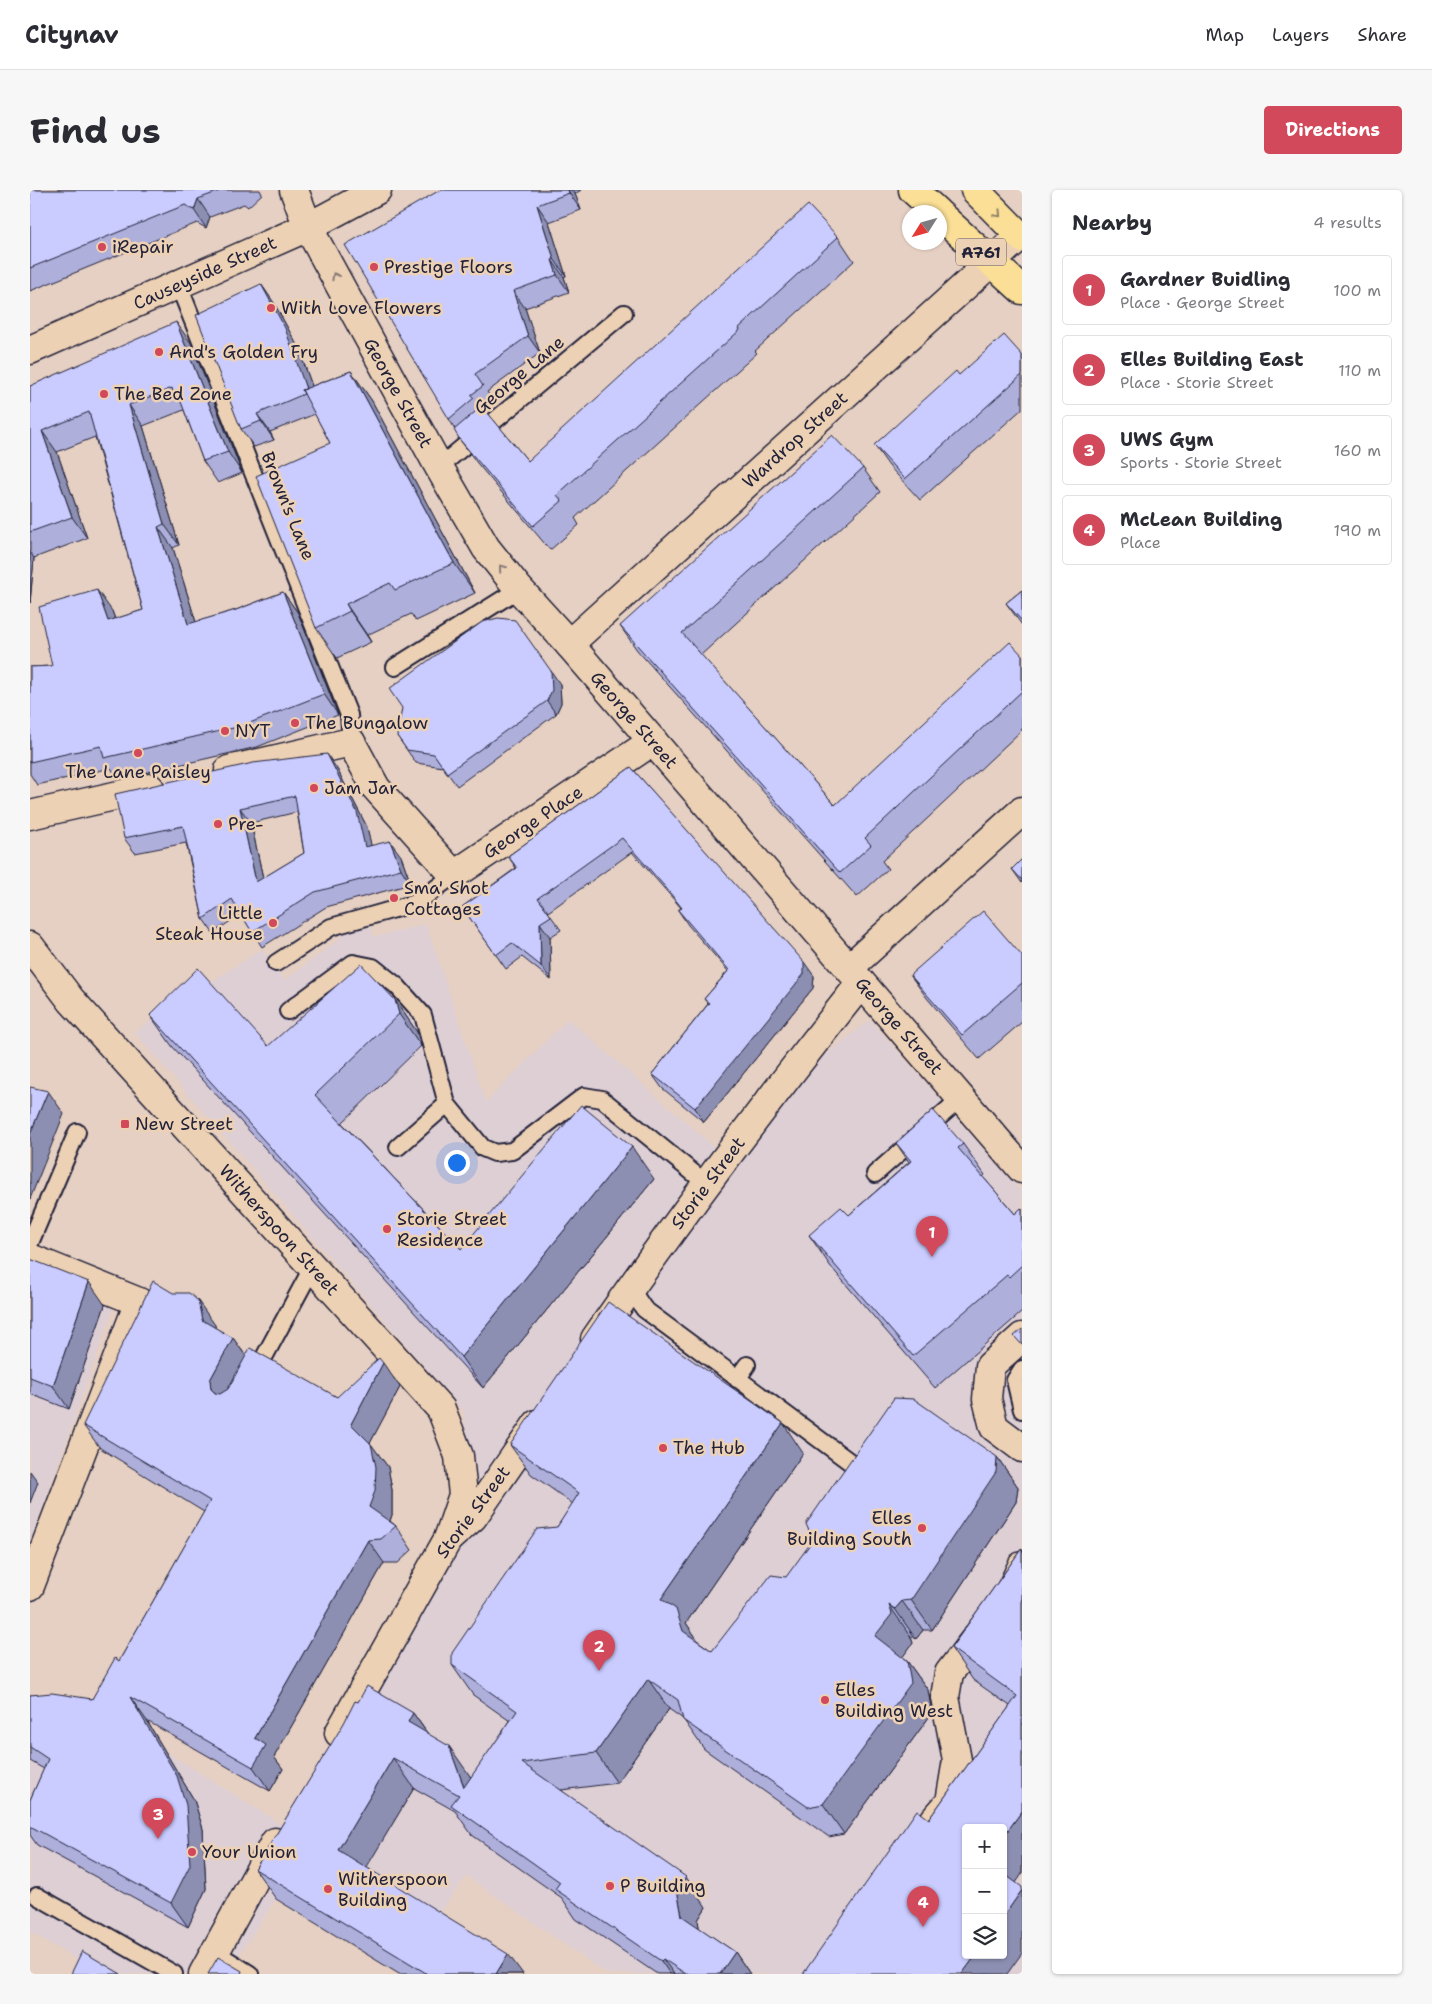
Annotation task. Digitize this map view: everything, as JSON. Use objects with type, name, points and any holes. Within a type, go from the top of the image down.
[{"type":"main road","name":"A761","points":[[913,190],[929,205]]},
{"type":"main road","name":"A761","points":[[975,190],[1021,237]]},
{"type":"main road","name":"A761","points":[[947,222],[1022,290]]},
{"type":"street","name":"George Street","points":[[294,190],[308,227],[439,467],[486,548],[519,590],[569,644],[1022,1169]]},
{"type":"street","name":"Causeyside Street","points":[[30,350],[180,286],[308,227],[378,190]]},
{"type":"street","name":"Wardrop Street","points":[[569,644],[1021,237]]},
{"type":"street","name":"George Place","points":[[454,875],[653,741]]},
{"type":"street","points":[[205,775],[351,742],[376,788],[454,875]]},
{"type":"street","points":[[30,815],[176,782]]},
{"type":"street","name":"Storie Street","points":[[580,1362],[630,1288],[792,1069],[855,976],[1022,811]]},
{"type":"street","name":"Witherspoon Street","points":[[30,946],[72,1000],[312,1268],[412,1374],[441,1408],[459,1456],[463,1495],[448,1539]]},
{"type":"street","points":[[30,1258],[139,1302],[30,1586]]},
{"type":"street","points":[[1022,1337],[990,1366],[986,1399],[994,1427],[1022,1448]]},
{"type":"street","name":"Storie Street","points":[[326,1754],[371,1678],[448,1539],[473,1517],[552,1402]]},
{"type":"street","points":[[918,1842],[950,1802],[957,1760],[945,1697],[949,1673],[1008,1596],[1022,1566]]},
{"type":"street","points":[[209,1963],[289,1817]]},
{"type":"lane","name":"Brown's Lane","points":[[180,286],[350,715],[351,742]]},
{"type":"lane","name":"George Lane","points":[[439,467],[624,313]]},
{"type":"lane","points":[[395,667],[519,590]]},
{"type":"lane","points":[[276,962],[332,927],[416,903],[454,875]]},
{"type":"lane","points":[[288,1011],[354,963],[373,967],[397,986],[423,1014],[447,1104],[483,1148],[495,1153],[512,1152],[584,1096],[602,1100],[708,1184]]},
{"type":"lane","points":[[875,1174],[961,1098]]},
{"type":"lane","points":[[398,1147],[447,1104]]},
{"type":"lane","points":[[30,1243],[77,1132]]},
{"type":"lane","points":[[246,1392],[312,1268]]},
{"type":"lane","points":[[630,1288],[644,1309],[850,1462]]},
{"type":"lane","points":[[737,1378],[747,1365]]},
{"type":"lane","points":[[1022,1369],[1015,1380],[1022,1410]]},
{"type":"lane","points":[[966,1671],[1022,1597]]},
{"type":"lane","points":[[37,1896],[174,1974]]},
{"type":"lane","points":[[209,1963],[250,1974]]},
{"type":"shaded area","points":[[370,923],[374,937],[426,924],[486,1102],[568,1019],[727,1158],[811,1066],[870,1020],[1022,1193],[1022,1974],[607,1974],[467,1876],[431,1924],[401,1974],[276,1899],[226,1974],[102,1974],[30,1932],[30,1837],[37,1813],[30,1808],[30,1714],[152,1743],[284,1826],[473,1517],[464,1412],[134,1032],[262,949],[285,980],[336,942],[347,929]]},
{"type":"shaded area","points":[[30,1270],[117,1298],[30,1544]]},
{"type":"building","points":[[30,190],[222,190],[198,199],[194,210],[185,205],[30,268]]},
{"type":"building","points":[[440,190],[568,190],[569,193],[537,205],[554,259],[552,260],[557,275],[513,291],[528,336],[475,374],[483,386],[471,395],[474,398],[449,419],[345,245]]},
{"type":"building","points":[[808,205],[838,237],[739,328],[740,330],[557,495],[562,501],[533,526],[460,440],[454,430],[482,406],[528,461]]},
{"type":"building","points":[[261,284],[285,328],[306,389],[302,390],[304,394],[257,414],[261,421],[241,429],[196,315]]},
{"type":"building","points":[[176,322],[228,452],[203,461],[177,391],[173,392],[172,388],[129,405],[164,524],[158,527],[188,624],[236,610],[283,592],[324,694],[242,726],[104,758],[101,746],[30,762],[30,667],[52,666],[39,607],[97,590],[108,621],[143,610],[89,412],[42,431],[72,517],[30,532],[30,386]]},
{"type":"building","points":[[1004,335],[1022,355],[1022,375],[905,479],[874,445],[956,371],[959,375]]},
{"type":"building","points":[[351,371],[454,563],[395,590],[390,583],[346,604],[350,611],[316,628],[256,476],[330,443],[302,390]]},
{"type":"building","points":[[832,435],[863,468],[682,633],[835,805],[1010,642],[1022,655],[1022,691],[865,838],[871,845],[840,873],[620,626]]},
{"type":"building","points":[[1022,590],[1022,621],[1006,603]]},
{"type":"building","points":[[498,618],[515,620],[551,671],[552,690],[547,701],[447,773],[434,754],[407,750],[397,736],[402,708],[389,689],[482,622]]},
{"type":"building","points":[[327,754],[357,812],[365,847],[390,841],[401,869],[315,892],[252,932],[232,899],[203,919],[183,826],[124,838],[115,794],[253,763]],"holes":[[[295,796],[304,853],[256,882],[240,808]]]},
{"type":"building","points":[[631,767],[804,962],[804,974],[695,1108],[652,1074],[709,1003],[704,999],[729,970],[678,910],[682,908],[666,888],[622,838],[538,898],[551,916],[540,923],[541,966],[512,943],[496,955],[462,907],[517,868],[508,856]]},
{"type":"building","points":[[1022,859],[1022,880],[1012,869]]},
{"type":"building","points":[[983,911],[1022,956],[1022,983],[962,1035],[910,975]]},
{"type":"building","name":"Storie Street Residence","points":[[361,964],[395,1000],[399,1014],[315,1095],[461,1249],[581,1105],[632,1147],[461,1357],[150,1015],[198,968],[268,1046]]},
{"type":"building","points":[[30,1087],[48,1091],[30,1134]]},
{"type":"building","points":[[933,1110],[963,1144],[958,1148],[1015,1214],[1022,1209],[1022,1265],[1009,1277],[1007,1275],[913,1356],[809,1235],[841,1207],[849,1215],[911,1161],[896,1143]]},
{"type":"building","points":[[30,1259],[89,1282],[53,1386],[30,1377]]},
{"type":"building","points":[[153,1281],[173,1293],[189,1293],[198,1301],[202,1320],[233,1338],[210,1380],[211,1389],[215,1393],[220,1394],[228,1389],[250,1348],[337,1397],[379,1358],[383,1363],[351,1424],[371,1444],[376,1467],[375,1491],[369,1507],[396,1526],[381,1539],[368,1540],[255,1738],[266,1745],[253,1767],[130,1697],[177,1776],[186,1805],[190,1865],[171,1903],[30,1826],[30,1800],[48,1759],[30,1747],[30,1695],[52,1693],[92,1699],[115,1658],[119,1661],[210,1501],[83,1425]]},
{"type":"building","points":[[608,1302],[783,1423],[661,1599],[676,1609],[683,1631],[712,1651],[771,1575],[786,1577],[813,1540],[806,1524],[894,1398],[914,1399],[997,1457],[996,1472],[911,1600],[902,1601],[895,1609],[889,1605],[892,1614],[875,1636],[907,1661],[911,1683],[823,1804],[808,1807],[683,1720],[678,1700],[648,1679],[596,1753],[522,1763],[686,1877],[677,1890],[682,1916],[735,1952],[720,1974],[686,1974],[663,1959],[661,1961],[555,1889],[560,1882],[451,1805],[459,1795],[393,1758],[338,1850],[508,1954],[496,1974],[426,1974],[255,1869],[344,1723],[355,1701],[358,1702],[367,1686],[413,1713],[408,1722],[449,1746],[464,1787],[517,1711],[452,1665],[452,1653],[537,1529],[557,1527],[579,1493],[510,1445]]},
{"type":"building","points":[[1022,1329],[1022,1345],[1014,1336]]},
{"type":"building","points":[[1022,1548],[1022,1811],[1007,1832],[1007,1824],[962,1824],[962,1959],[973,1959],[962,1974],[803,1974],[917,1810],[929,1819],[1017,1696],[951,1648]]},
{"type":"building","points":[[1007,1876],[1022,1887],[1022,1890],[1007,1911]]},
{"type":"building","points":[[82,1951],[121,1974],[71,1974]]},
{"type":"building","points":[[218,1957],[242,1971],[241,1974],[208,1974]]},
{"type":"place","name":"iRepair","points":[[102,247]]},
{"type":"place","name":"Prestige Floors","points":[[374,267]]},
{"type":"place","name":"With Love Flowers","points":[[271,308]]},
{"type":"place","name":"And's Golden Fry","points":[[159,352]]},
{"type":"place","name":"The Bed Zone","points":[[104,394]]},
{"type":"place","name":"The Bungalow","points":[[295,723]]},
{"type":"place","name":"NYT","points":[[225,731]]},
{"type":"place","name":"The Lane Paisley","points":[[138,753]]},
{"type":"place","name":"Jam Jar","points":[[314,788]]},
{"type":"place","name":"Pre-","points":[[218,824]]},
{"type":"place","name":"Sma' Shot Cottages","points":[[394,898]]},
{"type":"place","name":"Little Steak House","points":[[273,923]]},
{"type":"place","name":"New Street","points":[[125,1124]]},
{"type":"place","name":"Storie Street Residence","points":[[387,1229]]},
{"type":"place","name":"Gardner Buidling","points":[[932,1257]]},
{"type":"place","name":"The Hub","points":[[663,1448]]},
{"type":"place","name":"Elles Building South","points":[[922,1528]]},
{"type":"place","name":"Elles Building East","points":[[599,1671]]},
{"type":"place","name":"Elles Building West","points":[[825,1700]]},
{"type":"place","name":"UWS Gym","points":[[158,1839]]},
{"type":"place","name":"Your Union","points":[[192,1852]]},
{"type":"place","name":"P Building","points":[[610,1886]]},
{"type":"place","name":"Witherspoon Building","points":[[328,1889]]},
{"type":"place","name":"McLean Building","points":[[923,1927]]}]
